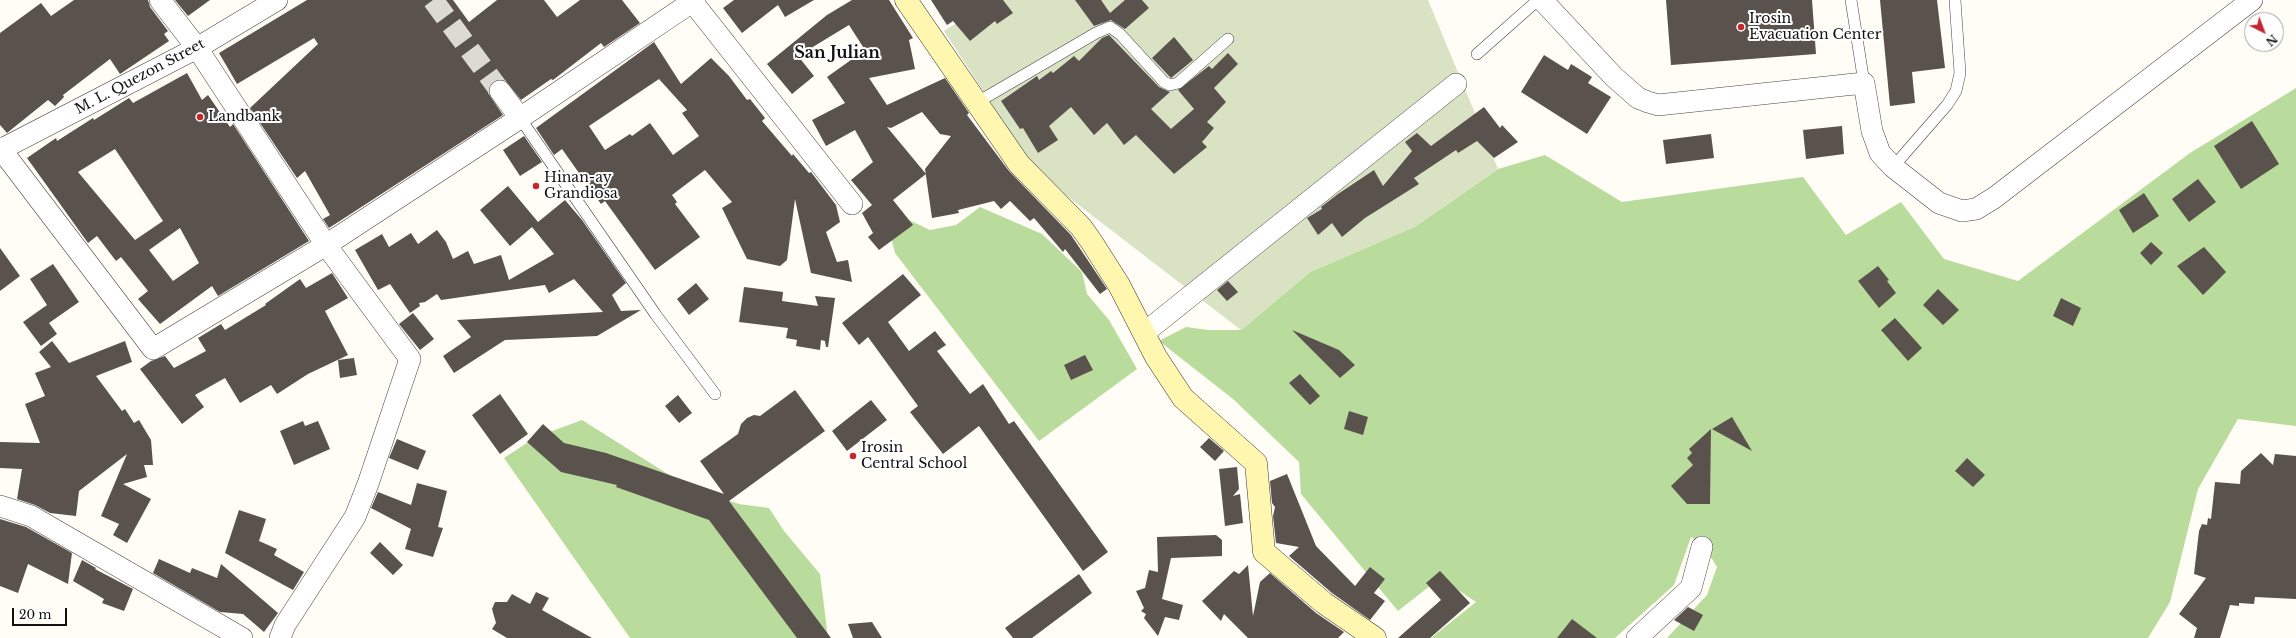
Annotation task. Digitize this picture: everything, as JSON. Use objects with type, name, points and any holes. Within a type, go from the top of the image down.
[{"type":"street","points":[[160,0],[197,48],[326,245],[410,360],[368,484],[355,517],[285,625],[280,638]]},
{"type":"street","name":"M. L. Quezon Street","points":[[0,149],[197,48],[277,0]]},
{"type":"street","points":[[906,0],[1019,164],[1081,226],[1119,285],[1144,333],[1183,398],[1256,463],[1264,552],[1324,603],[1375,638]]},
{"type":"street","points":[[1542,0],[1614,77],[1638,98],[1658,105],[1864,82],[1875,145],[1893,167],[1939,203],[1962,211],[1976,209],[1994,198],[2252,0]]},
{"type":"street","points":[[0,149],[153,349],[326,245],[520,118],[693,1],[852,204]]},
{"type":"street","points":[[1144,333],[1456,84]]},
{"type":"street","points":[[500,91],[520,118]]},
{"type":"street","points":[[0,506],[30,516],[242,638]]},
{"type":"street","points":[[1637,638],[1691,588],[1702,547]]},
{"type":"lane","points":[[1477,54],[1538,0]]},
{"type":"lane","points":[[1852,0],[1864,82]]},
{"type":"lane","points":[[1893,167],[1947,105],[1956,91],[1960,73],[1954,0]]},
{"type":"lane","points":[[976,103],[1096,33],[1110,27],[1120,34],[1164,82],[1170,85],[1178,83],[1228,39]]},
{"type":"lane","points":[[520,118],[656,315],[715,394]]},
{"type":"green space","points":[[992,0],[1428,0],[1498,169],[1416,226],[1310,272],[1241,330],[1050,183],[1021,149],[944,31]]},
{"type":"green space","points":[[2296,88],[2296,426],[2238,419],[2198,489],[2170,602],[2148,638],[1667,638],[1707,595],[1717,567],[1702,543],[1691,537],[1674,585],[1615,638],[1431,638],[1476,602],[1440,578],[1398,611],[1301,494],[1299,462],[1233,399],[1159,341],[1186,327],[1208,330],[1241,330],[1310,272],[1416,226],[1498,169],[1545,155],[1622,202],[1803,177],[1846,235],[1901,202],[1944,259],[2018,281],[2190,153]]},
{"type":"green space","points":[[980,207],[1042,234],[1082,272],[1087,294],[1109,320],[1137,369],[1039,441],[895,253],[890,233],[909,220],[930,230],[956,225]]},
{"type":"green space","points":[[582,420],[690,488],[739,504],[769,508],[784,531],[820,574],[828,638],[630,638],[504,458],[536,437]]},
{"type":"building","points":[[74,0],[148,0],[150,7],[168,31],[164,34],[169,41],[120,74],[110,59],[63,95],[64,97],[55,106],[48,100],[7,133],[0,125],[0,33],[41,3],[51,16]]},
{"type":"building","points":[[175,0],[210,0],[188,16]]},
{"type":"building","points":[[307,0],[453,0],[469,22],[497,0],[544,0],[557,17],[580,0],[622,0],[640,23],[604,47],[601,43],[553,80],[551,79],[521,100],[505,80],[493,81],[489,86],[488,93],[503,115],[329,228],[323,219],[330,215],[305,171],[297,178],[250,108],[318,44],[314,38],[237,84],[219,53]]},
{"type":"building","points":[[734,0],[814,0],[785,17],[778,5],[742,33],[723,8]]},
{"type":"building","points":[[852,0],[889,0],[913,38],[909,40],[915,69],[869,78],[887,105],[945,78],[969,113],[967,115],[1009,171],[1071,235],[1107,289],[1100,294],[1065,249],[1063,252],[1034,218],[1030,221],[1010,201],[1001,209],[994,201],[958,210],[959,213],[932,218],[926,174],[893,200],[913,225],[879,250],[868,237],[873,233],[862,213],[872,205],[851,180],[873,162],[855,130],[826,146],[812,120],[845,103],[827,77],[865,50],[849,25],[798,56],[814,76],[792,94],[767,64],[827,15]],"holes":[[[922,112],[940,134],[951,136],[925,169],[926,174],[887,127],[891,128]]]},
{"type":"building","points":[[931,0],[1003,0],[1013,13],[997,24],[995,21],[970,41],[953,21],[947,25]]},
{"type":"building","points":[[1075,0],[1101,0],[1110,13],[1125,0],[1142,0],[1149,8],[1125,29],[1111,20],[1094,26]]},
{"type":"building","name":"Irosin Evacuation Center","points":[[1666,0],[1812,0],[1816,54],[1671,65]]},
{"type":"building","points":[[1880,0],[1937,0],[1945,68],[1912,72],[1915,103],[1890,106]]},
{"type":"building","points":[[1109,35],[1159,87],[1170,92],[1151,109],[1171,129],[1194,109],[1178,90],[1209,66],[1212,69],[1228,53],[1238,64],[1214,88],[1226,102],[1207,122],[1214,128],[1202,142],[1207,147],[1174,174],[1136,135],[1124,145],[1107,123],[1094,135],[1071,107],[1049,126],[1058,140],[1038,153],[1023,128],[1020,129],[1001,101],[1037,76],[1039,80],[1051,71],[1053,73],[1074,56],[1079,61],[1102,38]]},
{"type":"building","points":[[1174,37],[1193,60],[1171,78],[1152,58]]},
{"type":"building","points":[[654,42],[681,84],[711,58],[729,76],[747,100],[750,99],[765,118],[762,121],[792,156],[793,154],[809,173],[811,172],[836,205],[840,222],[826,232],[837,262],[848,260],[852,282],[811,273],[795,199],[787,260],[780,266],[747,259],[722,208],[732,202],[705,170],[672,195],[677,202],[675,204],[700,237],[655,270],[605,201],[601,204],[562,149],[554,155],[536,128]],"holes":[[[659,79],[687,110],[682,113],[699,136],[673,155],[650,123],[632,136],[630,134],[605,150],[589,126]]]},
{"type":"building","points":[[1544,55],[1568,70],[1571,64],[1592,77],[1588,83],[1611,97],[1587,134],[1521,92]]},
{"type":"building","points":[[187,73],[202,100],[208,95],[230,127],[233,124],[309,241],[218,296],[212,286],[160,324],[138,299],[148,291],[121,257],[116,261],[97,236],[88,243],[27,158],[56,138],[57,141],[93,118],[94,120],[129,98],[133,103]],"holes":[[[115,149],[163,221],[135,240],[78,172]],[[180,228],[199,263],[173,281],[149,250]]]},
{"type":"building","points":[[1484,107],[1500,128],[1502,125],[1518,142],[1494,158],[1477,141],[1458,153],[1456,150],[1414,178],[1419,184],[1365,218],[1342,237],[1332,223],[1318,235],[1307,218],[1322,209],[1321,207],[1338,194],[1374,170],[1383,186],[1412,151],[1405,142],[1417,133],[1431,146]]},
{"type":"building","points":[[2252,121],[2279,164],[2241,189],[2214,146]]},
{"type":"building","points":[[1842,126],[1844,154],[1806,159],[1803,130]]},
{"type":"building","points":[[1711,134],[1714,158],[1666,164],[1663,140]]},
{"type":"building","points":[[524,136],[542,162],[520,176],[503,150]]},
{"type":"building","points":[[2198,179],[2216,202],[2189,222],[2172,199]]},
{"type":"building","points":[[508,186],[538,222],[565,200],[582,220],[626,283],[612,295],[621,311],[641,310],[597,336],[505,340],[454,373],[443,356],[471,337],[457,320],[603,312],[574,279],[549,293],[545,285],[441,300],[437,294],[425,302],[419,303],[420,306],[410,313],[390,284],[378,290],[355,250],[382,234],[389,247],[411,233],[418,244],[437,230],[446,242],[453,259],[468,251],[474,264],[501,255],[509,280],[554,254],[532,227],[510,246],[480,210]]},
{"type":"building","points":[[2144,193],[2159,216],[2133,233],[2119,210]]},
{"type":"building","points":[[2151,242],[2163,253],[2151,265],[2140,253]]},
{"type":"building","points":[[2204,247],[2226,272],[2203,295],[2177,266]]},
{"type":"building","points":[[0,248],[20,276],[0,291]]},
{"type":"building","points":[[53,264],[79,302],[49,323],[57,334],[41,346],[23,322],[47,305],[30,279]]},
{"type":"building","points":[[1878,266],[1889,280],[1887,281],[1896,293],[1879,308],[1858,281]]},
{"type":"building","points":[[332,273],[348,298],[325,311],[348,355],[308,374],[277,394],[271,385],[240,403],[225,378],[195,395],[204,407],[182,424],[140,369],[151,361],[165,356],[174,368],[206,351],[198,338],[221,324],[225,330],[266,305],[265,304],[300,279],[306,288]]},
{"type":"building","points":[[903,274],[921,295],[888,322],[909,351],[935,331],[946,345],[937,351],[970,394],[983,384],[1009,424],[1014,421],[1108,552],[1083,571],[979,426],[943,454],[910,412],[918,406],[868,337],[859,345],[842,323]]},
{"type":"building","points":[[1228,281],[1238,292],[1227,301],[1217,290]]},
{"type":"building","points":[[696,283],[709,299],[689,315],[677,299]]},
{"type":"building","points":[[744,287],[783,292],[782,301],[818,306],[815,296],[835,298],[828,347],[826,347],[825,341],[821,340],[820,350],[796,346],[797,340],[786,338],[788,328],[739,322]]},
{"type":"building","points":[[1938,289],[1959,310],[1943,325],[1923,305]]},
{"type":"building","points":[[2061,298],[2081,308],[2073,326],[2053,316]]},
{"type":"building","points":[[413,313],[434,339],[420,350],[399,324]]},
{"type":"building","points":[[1895,318],[1922,348],[1908,361],[1881,330]]},
{"type":"building","points":[[1292,330],[1339,350],[1355,365],[1340,378]]},
{"type":"building","points":[[52,341],[69,363],[125,341],[132,362],[96,376],[122,411],[125,409],[134,423],[139,420],[151,440],[153,465],[144,465],[147,477],[123,484],[151,499],[127,543],[113,535],[119,524],[101,516],[127,454],[79,491],[76,516],[50,513],[35,505],[17,499],[22,469],[0,468],[0,442],[40,443],[25,404],[45,396],[35,373],[51,367],[39,352]]},
{"type":"building","points":[[1085,355],[1093,370],[1071,380],[1064,365]]},
{"type":"building","points":[[354,358],[357,375],[340,378],[338,360]]},
{"type":"building","points":[[1300,374],[1320,396],[1310,405],[1289,383]]},
{"type":"building","points":[[795,390],[825,431],[729,501],[831,638],[797,638],[709,520],[616,487],[617,485],[561,472],[527,442],[543,424],[564,443],[606,453],[724,494],[700,461],[738,434],[741,424],[747,418],[754,415],[760,416]]},
{"type":"building","points":[[500,394],[528,434],[500,454],[472,415]]},
{"type":"building","points":[[678,395],[692,413],[679,423],[665,406]]},
{"type":"building","points":[[871,400],[887,420],[847,451],[832,431]]},
{"type":"building","points":[[1349,411],[1368,417],[1363,435],[1344,429]]},
{"type":"building","points":[[1732,417],[1752,451],[1712,429]]},
{"type":"building","points":[[303,421],[305,426],[318,421],[330,449],[294,465],[280,431]]},
{"type":"building","points":[[1711,429],[1710,504],[1687,504],[1671,486],[1693,465],[1687,458],[1692,453],[1689,449]]},
{"type":"building","points":[[1209,438],[1224,451],[1215,461],[1200,447]]},
{"type":"building","points":[[397,439],[426,451],[418,470],[389,458]]},
{"type":"building","points":[[2261,453],[2273,465],[2275,454],[2296,456],[2296,599],[2255,597],[2254,604],[2239,603],[2239,606],[2230,605],[2220,638],[2194,638],[2197,628],[2179,614],[2206,578],[2194,574],[2199,531],[2202,524],[2207,525],[2208,518],[2211,519],[2215,482],[2240,484],[2241,471]]},
{"type":"building","points":[[1967,458],[1985,475],[1973,487],[1955,471]]},
{"type":"building","points":[[1237,467],[1239,489],[1233,496],[1240,494],[1243,523],[1225,526],[1219,469]]},
{"type":"building","points":[[1287,474],[1316,546],[1355,586],[1370,567],[1385,579],[1374,593],[1385,601],[1370,620],[1332,593],[1289,556],[1299,547],[1276,543],[1273,516],[1275,507],[1272,503],[1270,481]]},
{"type":"building","points":[[417,483],[447,491],[438,527],[443,528],[433,557],[405,549],[411,529],[371,508],[378,492],[411,505]]},
{"type":"building","points":[[239,510],[266,519],[259,541],[277,549],[274,555],[304,572],[293,590],[225,553]]},
{"type":"building","points":[[0,519],[26,527],[72,553],[68,584],[28,564],[18,593],[0,586]]},
{"type":"building","points":[[1216,535],[1222,540],[1222,556],[1171,558],[1162,599],[1183,605],[1179,620],[1165,617],[1158,636],[1144,618],[1146,614],[1141,611],[1144,608],[1136,591],[1145,588],[1149,570],[1158,572],[1157,537]]},
{"type":"building","points":[[380,542],[403,565],[393,575],[370,553]]},
{"type":"building","points":[[159,559],[190,573],[192,568],[217,578],[221,564],[278,613],[264,632],[243,614],[220,612],[153,573]]},
{"type":"building","points":[[82,560],[96,568],[95,569],[133,589],[124,611],[102,603],[104,599],[73,581]]},
{"type":"building","points":[[1248,565],[1253,616],[1260,582],[1270,573],[1316,613],[1344,632],[1338,638],[1248,638],[1224,614],[1221,621],[1202,601],[1234,571],[1239,574]]},
{"type":"building","points":[[1440,571],[1470,603],[1430,638],[1398,638],[1441,600],[1426,583]]},
{"type":"building","points":[[1079,574],[1092,593],[1032,638],[1013,638],[1005,628]]},
{"type":"building","points":[[536,592],[549,598],[542,610],[592,638],[507,638],[492,629],[496,623],[492,609],[495,602],[507,602],[512,594],[530,604]]},
{"type":"building","points":[[1688,607],[1703,615],[1694,631],[1674,620]]},
{"type":"building","points":[[1572,619],[1597,638],[1557,638]]},
{"type":"building","points":[[872,622],[882,638],[853,638],[848,624]]},
{"type":"tunnel","points":[[433,0],[500,91]]},
{"type":"place","name":"Irosin Evacuation Center","points":[[1741,27]]},
{"type":"place","name":"Landbank","points":[[200,117]]},
{"type":"place","name":"Hinan-ay Grandiosa","points":[[536,186]]},
{"type":"place","name":"Irosin Central School","points":[[853,456]]},
{"type":"district","name":"San Julian","points":[[837,53]]}]
